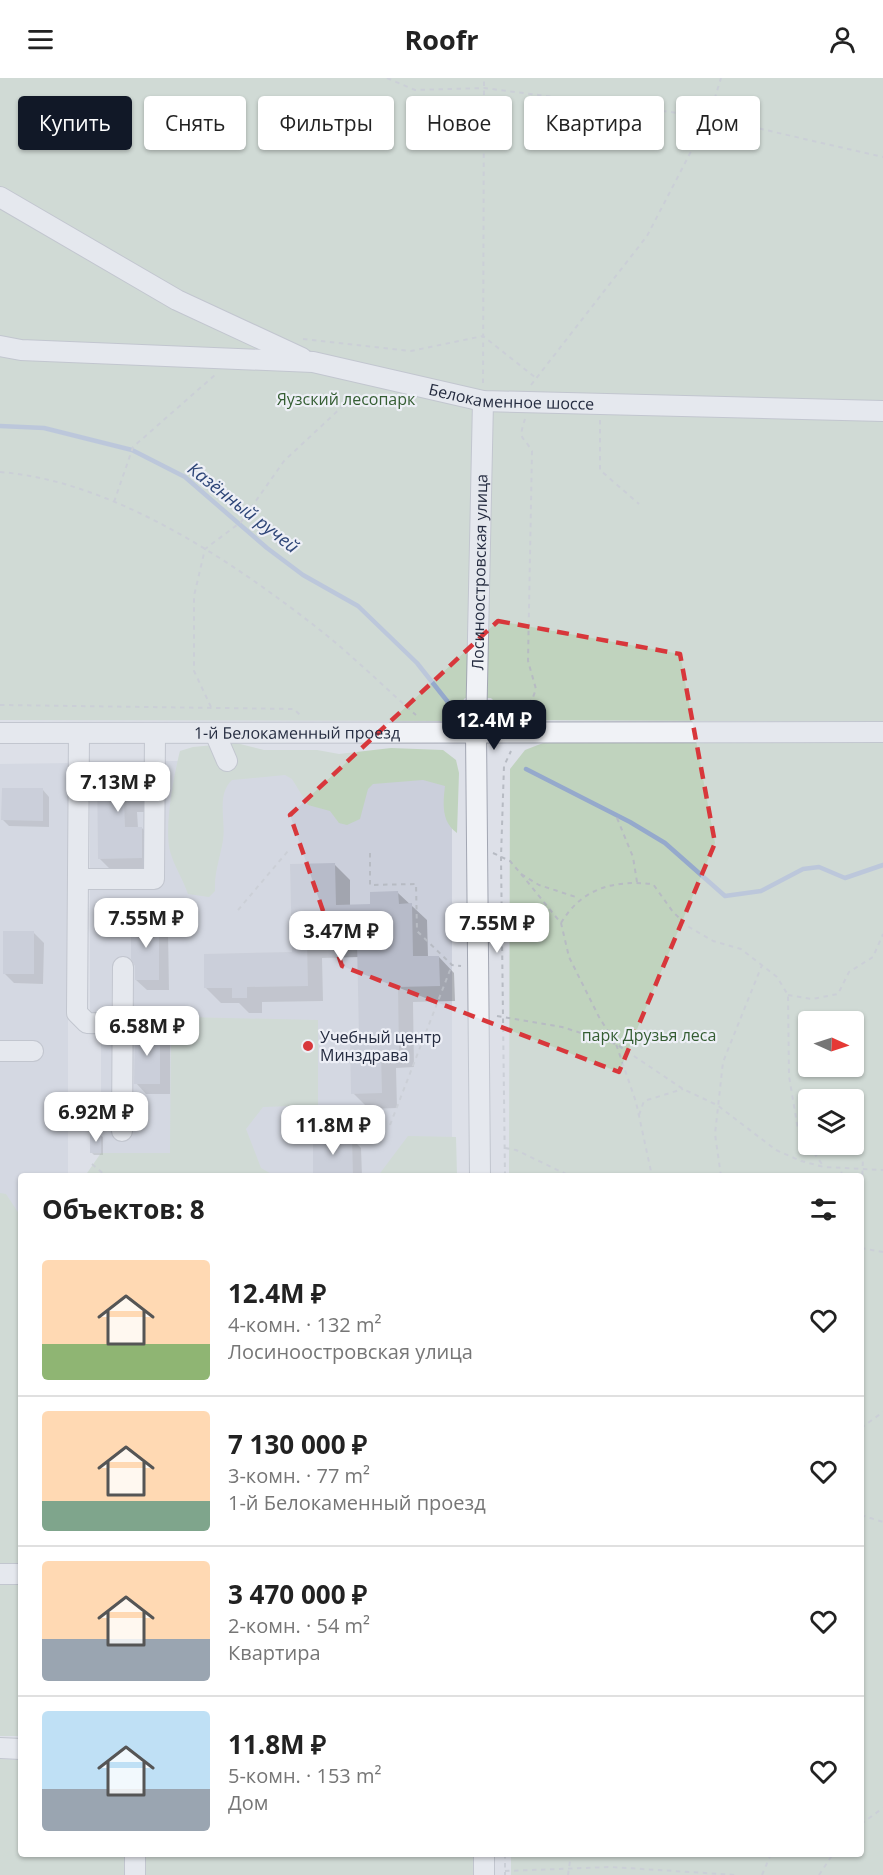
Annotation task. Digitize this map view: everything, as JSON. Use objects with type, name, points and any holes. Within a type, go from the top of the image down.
[{"type":"street","points":[[0,197],[177,300],[313,362]]},
{"type":"street","name":"Белокаменное шоссе","points":[[0,346],[21,350],[313,362],[483,400],[883,411]]},
{"type":"street","name":"Лосиноостровская улица","points":[[480,1173],[476,732],[483,400]]},
{"type":"street","points":[[215,732],[227,761]]},
{"type":"street","name":"1-й Белокаменный проезд","points":[[0,733],[883,732]]},
{"type":"street","points":[[79,733],[77,1013],[87,1023],[123,1024]]},
{"type":"street","points":[[78,879],[154,879],[155,733]]},
{"type":"street","points":[[122,1131],[123,967]]},
{"type":"street","points":[[0,1052],[33,1051]]},
{"type":"street","points":[[0,1574],[18,1574]]},
{"type":"street","points":[[0,1748],[18,1749]]},
{"type":"street","points":[[135,1857],[135,1875]]},
{"type":"street","points":[[484,1857],[484,1875]]},
{"type":"path","points":[[387,78],[415,90],[484,88],[676,113]]},
{"type":"path","points":[[483,400],[484,78]]},
{"type":"path","points":[[715,96],[721,78]]},
{"type":"path","points":[[760,129],[883,157]]},
{"type":"path","points":[[527,390],[647,236],[692,150]]},
{"type":"path","points":[[297,338],[411,351],[483,336]]},
{"type":"path","points":[[483,336],[536,379]]},
{"type":"path","points":[[114,502],[133,447],[220,371]]},
{"type":"path","points":[[212,707],[194,671],[194,596],[206,549],[241,522],[284,461],[376,375]]},
{"type":"path","points":[[601,405],[600,470],[639,504]]},
{"type":"path","points":[[513,720],[517,710],[532,700],[536,689],[528,661],[532,451],[522,441],[520,433],[525,416]]},
{"type":"path","points":[[0,472],[29,474],[114,502],[206,549],[321,630],[435,732]]},
{"type":"path","points":[[0,705],[294,709],[321,732]]},
{"type":"path","points":[[505,1173],[501,857],[504,766],[513,745]]},
{"type":"path","points":[[617,818],[633,857],[637,882]]},
{"type":"path","points":[[238,910],[288,851]]},
{"type":"path","points":[[370,852],[370,885],[416,884],[417,931],[452,966],[390,1125]]},
{"type":"path","points":[[501,857],[510,861],[561,923],[569,957],[598,1017],[616,1044],[639,1118],[651,1173]]},
{"type":"path","points":[[521,874],[539,885],[579,898]]},
{"type":"path","points":[[561,923],[579,898],[600,888],[637,882],[653,884],[673,912],[689,927],[713,941],[741,949],[777,977],[788,994],[789,1076],[798,1130],[824,1167]]},
{"type":"path","points":[[788,994],[812,999],[838,994],[849,972],[873,957],[883,934]]},
{"type":"path","points":[[721,1173],[715,1134],[723,1062],[762,965]]},
{"type":"path","points":[[479,1017],[504,1015],[562,1027],[616,1044],[683,1089],[717,1105],[777,1150],[801,1161],[824,1167],[863,1171],[883,1170]]},
{"type":"path","points":[[639,1118],[644,1101],[683,1089]]},
{"type":"path","points":[[505,1148],[516,1150],[564,1173]]},
{"type":"path","points":[[863,1157],[863,1171]]},
{"type":"path","points":[[92,1164],[102,1173]]},
{"type":"path","points":[[841,1173],[842,1169]]},
{"type":"path","points":[[864,1249],[883,1252]]},
{"type":"path","points":[[864,1426],[883,1412]]},
{"type":"path","points":[[864,1516],[883,1522]]},
{"type":"path","points":[[864,1822],[883,1808]]},
{"type":"path","points":[[504,1857],[505,1873],[570,1867],[736,1875]]},
{"type":"path","points":[[568,1875],[571,1857]]},
{"type":"path","points":[[762,1875],[770,1857]]},
{"type":"path","points":[[819,1875],[831,1857]]},
{"type":"highlighted area","points":[[498,621],[680,654],[715,843],[619,1072],[342,966],[290,815]]},
{"type":"shaded area","name":"Учебный центр Минздрава","points":[[90,761],[452,761],[452,1173],[164,1173],[164,1153],[101,1153],[101,1016],[90,1015]]},
{"type":"shaded area","points":[[68,763],[68,1173],[18,1173],[18,1639],[0,1637],[0,764]]},
{"type":"green space","name":"Яузский лесопарк","points":[[0,78],[883,78],[883,722],[513,720],[491,698],[465,698],[446,721],[0,720]]},
{"type":"green space","points":[[236,743],[264,750],[317,750],[339,754],[391,748],[443,750],[456,760],[459,773],[457,833],[446,818],[445,786],[423,780],[373,784],[368,789],[360,819],[347,825],[339,823],[330,811],[308,805],[292,779],[285,775],[232,780],[224,793],[224,832],[216,872],[215,891],[209,897],[188,894],[172,857],[168,841],[170,801],[180,751],[193,747]]},
{"type":"green space","name":"парк Друзья леса","points":[[543,743],[883,743],[883,1875],[511,1875],[511,1857],[864,1857],[864,1173],[509,1173],[510,769],[525,750]]},
{"type":"green space","points":[[182,1017],[318,1020],[318,1105],[263,1107],[246,1129],[261,1168],[270,1173],[87,1173],[101,1153],[170,1153],[171,1033]]},
{"type":"green space","points":[[408,1136],[456,1137],[457,1173],[380,1173]]},
{"type":"green space","points":[[0,1193],[6,1194],[18,1212],[18,1736],[0,1736]]},
{"type":"green space","points":[[0,1759],[18,1760],[18,1857],[473,1857],[473,1875],[0,1875]]},
{"type":"building","points":[[97,769],[143,769],[143,799],[124,799],[125,827],[142,827],[142,858],[98,859]]},
{"type":"building","points":[[2,788],[43,788],[43,821],[1,820]]},
{"type":"building","points":[[335,863],[336,905],[370,904],[370,892],[398,891],[399,904],[412,903],[413,956],[439,956],[440,986],[398,987],[399,1052],[381,1053],[382,1093],[351,1094],[350,1039],[359,1038],[357,941],[307,942],[308,986],[247,987],[247,998],[232,998],[232,988],[204,988],[204,954],[292,952],[290,864]]},
{"type":"building","points":[[131,919],[159,919],[159,980],[135,980],[135,966],[131,959]]},
{"type":"building","points":[[3,931],[34,931],[34,974],[3,974]]},
{"type":"building","points":[[135,1030],[160,1030],[160,1084],[134,1084]]},
{"type":"building","points":[[90,1133],[101,1133],[101,1153],[90,1153]]},
{"type":"building","points":[[352,1136],[353,1173],[313,1173],[313,1137]]},
{"type":"waterway","name":"Казённый ручей","points":[[0,426],[44,428],[132,450],[185,477],[267,548],[303,575],[358,606],[417,663],[455,711]]},
{"type":"waterway","name":"Казённый ручей","points":[[526,769],[630,822],[665,843],[725,896],[761,891],[803,869],[819,867],[845,878],[883,865]]},
{"type":"place","name":"Учебный центр Минздрава","points":[[308,1046]]}]
